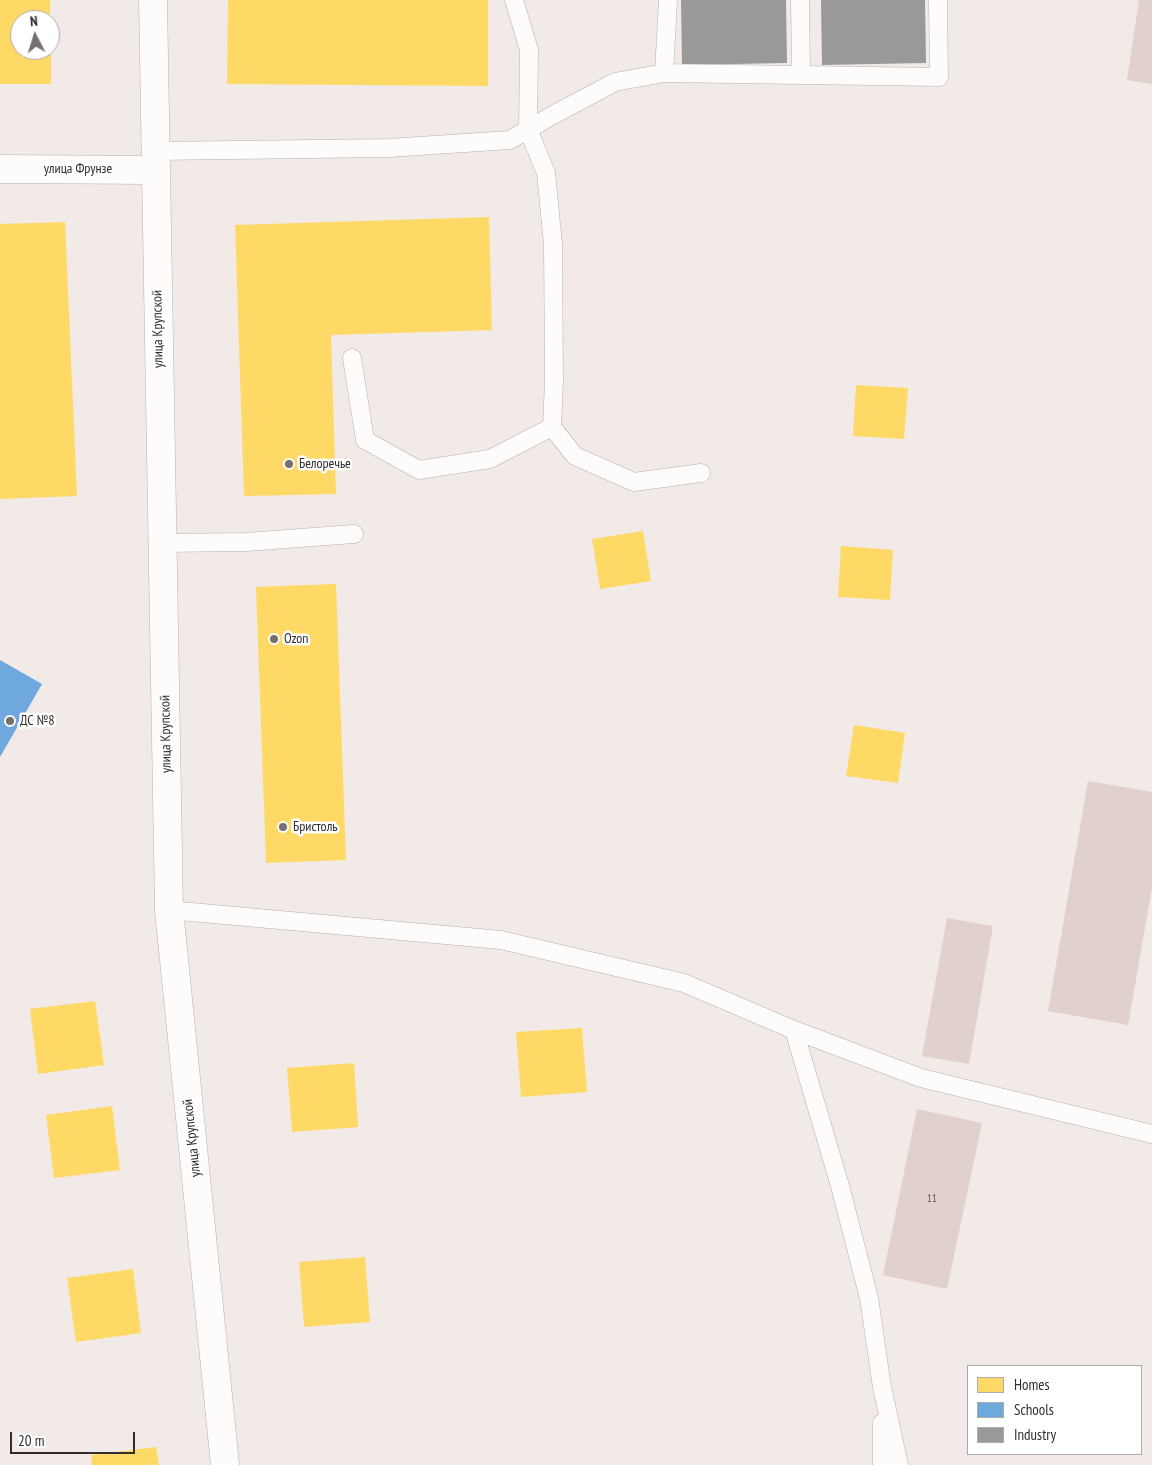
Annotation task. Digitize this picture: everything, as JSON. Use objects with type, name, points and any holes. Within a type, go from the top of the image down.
[{"type":"street","name":"улица Крупской","points":[[153,0],[169,910],[225,1465]]},
{"type":"street","name":"улица Фрунзе","points":[[0,169],[155,160]]},
{"type":"lane","points":[[514,0],[529,50],[528,129],[546,173],[553,244],[554,380],[552,428],[575,456],[634,482],[701,473]]},
{"type":"lane","points":[[664,74],[668,0]]},
{"type":"lane","points":[[800,0],[802,75]]},
{"type":"lane","points":[[155,160],[510,140],[615,82],[664,74],[939,77],[938,0]]},
{"type":"lane","points":[[352,358],[365,440],[419,470],[490,459],[552,428]]},
{"type":"lane","points":[[162,542],[246,542],[354,534]]},
{"type":"lane","points":[[169,910],[501,940],[684,983],[794,1030],[920,1078],[1152,1134]]},
{"type":"lane","points":[[794,1030],[840,1186],[869,1298],[882,1387],[899,1465]]},
{"type":"lane","points":[[882,1387],[882,1465]]},
{"type":"building: Homes","points":[[0,0],[50,0],[50,10],[10,10],[10,60],[51,60],[51,84],[0,84]]},
{"type":"building: Homes","points":[[228,0],[488,0],[488,86],[227,84]]},
{"type":"building: Homes","points":[[489,217],[492,330],[331,335],[336,494],[244,496],[235,225]]},
{"type":"building: Homes","points":[[65,222],[77,496],[0,499],[0,224]]},
{"type":"building: Homes","points":[[856,385],[908,388],[904,439],[853,436]]},
{"type":"building: Homes","points":[[643,531],[651,581],[600,589],[592,539]]},
{"type":"building: Homes","points":[[841,546],[893,550],[890,600],[838,597]]},
{"type":"building: Homes","points":[[336,584],[346,860],[266,863],[256,587]]},
{"type":"building: Homes","points":[[854,725],[905,733],[898,783],[846,776]]},
{"type":"building: Homes","points":[[95,1001],[104,1065],[38,1074],[30,1009]]},
{"type":"building: Homes","points":[[582,1028],[587,1092],[521,1097],[516,1032]]},
{"type":"building: Homes","points":[[354,1063],[358,1127],[292,1132],[287,1068]]},
{"type":"building: Homes","points":[[112,1106],[120,1170],[54,1178],[46,1115]]},
{"type":"building: Homes","points":[[365,1257],[370,1322],[304,1327],[299,1262]]},
{"type":"building: Homes","points":[[133,1269],[141,1333],[76,1342],[67,1278]]},
{"type":"building: Homes","points":[[156,1447],[159,1465],[92,1465],[91,1455]]},
{"type":"building: Schools","name":"ДС №8","points":[[0,660],[42,684],[0,757]]},
{"type":"building: Industry","points":[[681,0],[786,0],[787,63],[682,65]]},
{"type":"building: Industry","points":[[821,0],[925,0],[926,63],[822,65]]},
{"type":"building: Other","points":[[1139,0],[1152,0],[1152,84],[1127,80]]},
{"type":"building: Other","points":[[1088,781],[1152,792],[1152,888],[1128,1025],[1048,1011]]},
{"type":"building: Other","points":[[947,918],[993,926],[969,1064],[922,1056]]},
{"type":"building: Other","points":[[917,1109],[982,1123],[947,1289],[883,1275]]},
{"type":"place","name":"Белоречье","points":[[289,464]]},
{"type":"place","name":"Ozon","points":[[274,639]]},
{"type":"place","name":"ДС №8","points":[[10,721]]},
{"type":"place","name":"Бристоль","points":[[283,827]]}]
